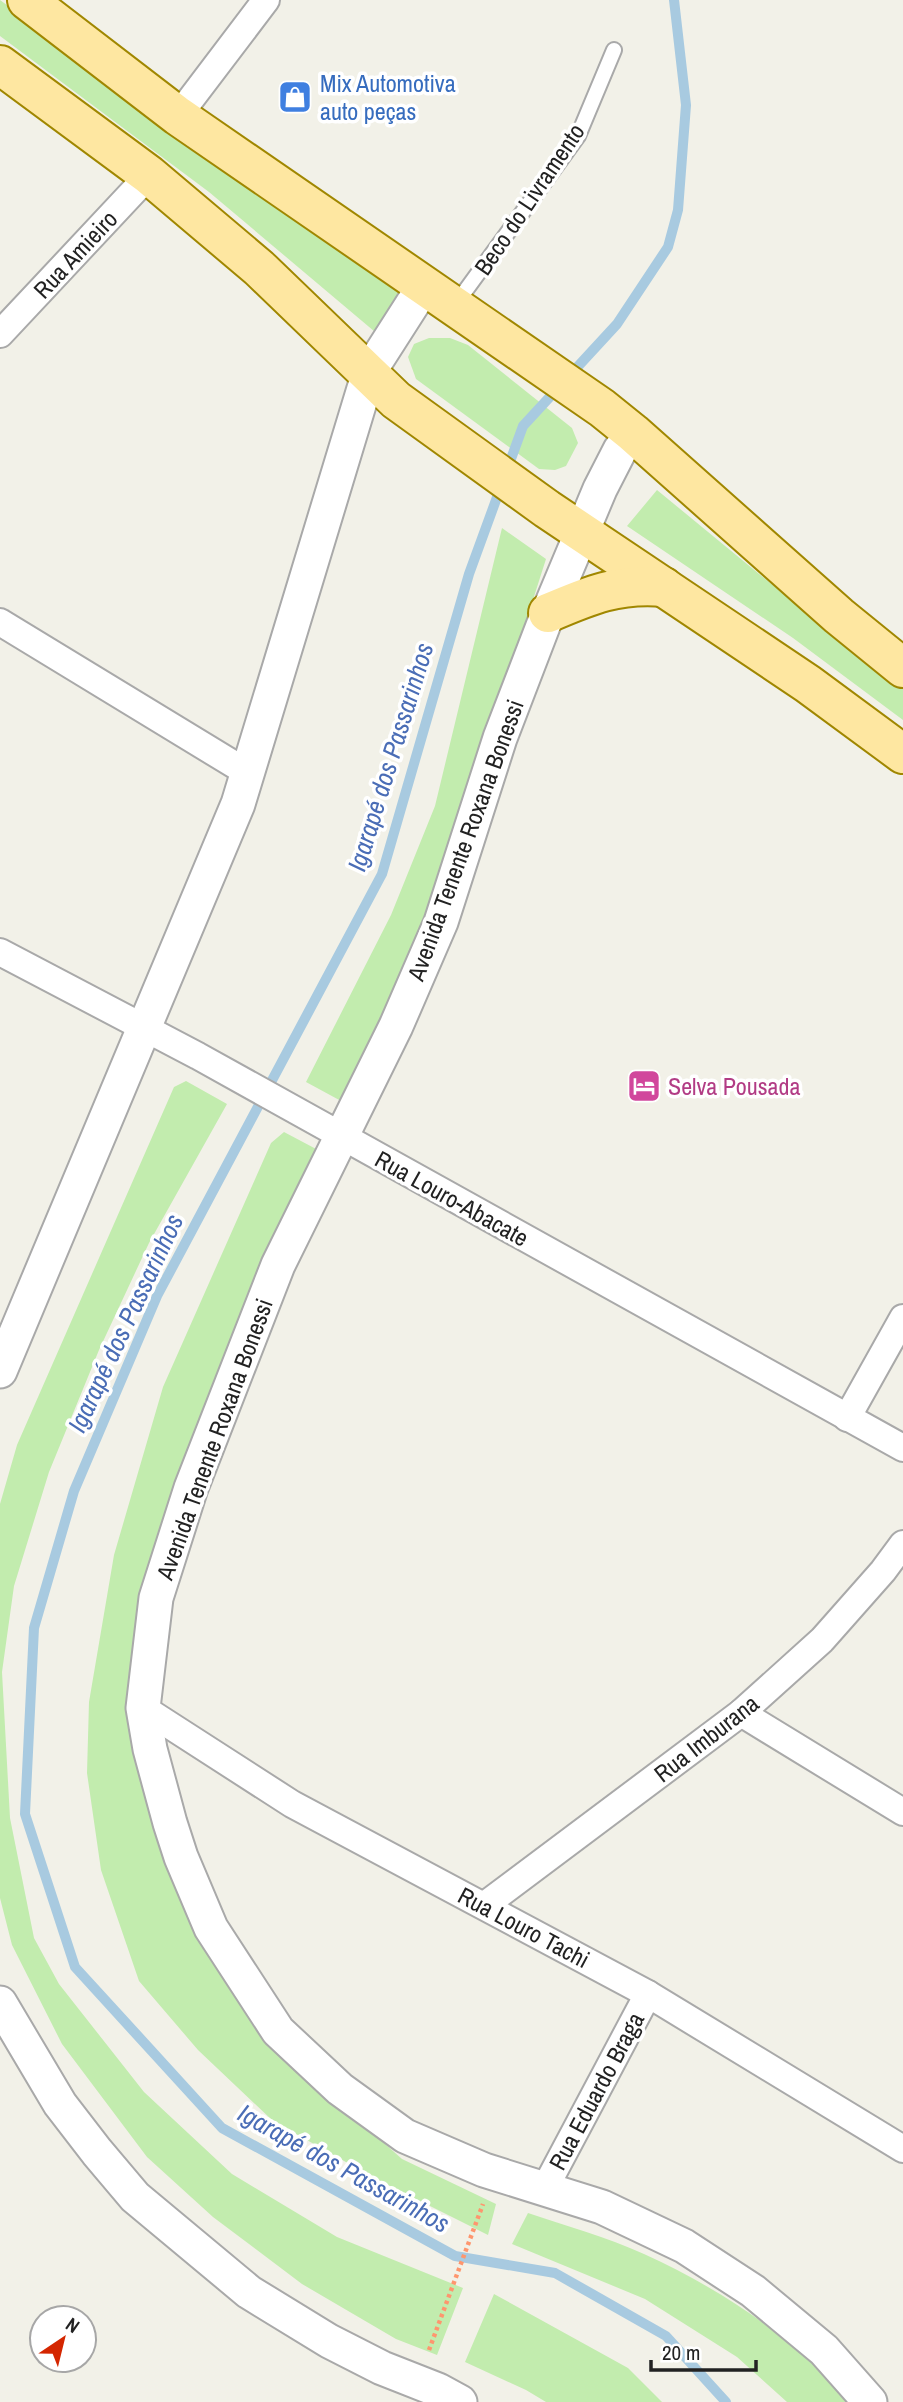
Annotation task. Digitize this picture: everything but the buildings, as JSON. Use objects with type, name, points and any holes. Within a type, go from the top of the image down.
[{"type":"main road","points":[[27,0],[178,116],[602,408],[839,616],[903,668]]},
{"type":"main road","points":[[0,65],[149,175],[259,268],[396,400],[547,509],[808,684],[903,754]]},
{"type":"main road","points":[[548,613],[591,594],[616,588],[638,585],[664,587]]},
{"type":"street","points":[[178,116],[266,0]]},
{"type":"street","name":"Rua Amieiro","points":[[0,334],[149,175]]},
{"type":"street","points":[[0,1371],[238,804],[369,372],[439,296]]},
{"type":"street","name":"Avenida Tenente Roxana Bonessi","points":[[633,433],[610,467],[548,613],[500,738],[441,922],[396,1026],[278,1265],[172,1543],[156,1598],[143,1708],[150,1749],[181,1857],[211,1928],[278,2031],[340,2090],[405,2136],[484,2170],[602,2207],[684,2246],[753,2291],[824,2350],[870,2402]]},
{"type":"street","points":[[0,622],[248,773]]},
{"type":"street","name":"Rua Louro-Abacate","points":[[0,952],[198,1056],[903,1448]]},
{"type":"street","points":[[847,1418],[903,1318]]},
{"type":"street","name":"Rua Imburana","points":[[485,1905],[741,1713],[821,1640],[903,1544]]},
{"type":"street","name":"Rua Louro Tachi","points":[[143,1708],[292,1804],[648,1994],[903,2149]]},
{"type":"street","points":[[741,1713],[903,1812]]},
{"type":"street","name":"Rua Eduardo Braga","points":[[545,2188],[648,1994]]},
{"type":"street","points":[[0,2003],[60,2104],[135,2197],[248,2292],[330,2341],[442,2398]]},
{"type":"lane","name":"Beco do Livramento","points":[[439,296],[578,135],[614,50]]},
{"type":"path","points":[[428,2350],[486,2195]]},
{"type":"green space","points":[[0,0],[323,238],[413,295],[381,337],[209,192],[0,36]]},
{"type":"green space","points":[[429,338],[450,338],[468,345],[572,428],[578,443],[566,466],[555,470],[539,469],[416,379],[408,357],[414,344]]},
{"type":"green space","points":[[657,490],[786,596],[903,685],[903,720],[793,638],[627,526]]},
{"type":"green space","points":[[502,528],[546,559],[464,816],[354,1108],[306,1082],[391,915],[435,806]]},
{"type":"green space","points":[[186,1081],[227,1104],[149,1243],[99,1350],[49,1472],[14,1586],[2,1672],[10,1818],[34,1938],[59,1984],[144,2092],[232,2174],[337,2237],[463,2288],[437,2355],[396,2339],[302,2284],[213,2217],[147,2157],[62,2044],[12,1945],[0,1898],[0,1504],[17,1445],[174,1087]]},
{"type":"green space","points":[[284,1132],[318,1150],[150,1600],[156,1809],[294,2063],[402,2159],[496,2204],[488,2235],[376,2179],[273,2121],[198,2050],[139,1981],[101,1870],[87,1773],[89,1702],[114,1555],[163,1387],[271,1143]]},
{"type":"green space","points":[[528,2213],[630,2248],[701,2283],[782,2337],[851,2402],[787,2402],[737,2357],[645,2299],[512,2244]]},
{"type":"green space","points":[[494,2294],[628,2368],[662,2402],[546,2402],[465,2362]]},
{"type":"waterway","name":"Igarapé dos Passarinhos","points":[[674,0],[686,105],[678,210],[668,247],[617,324],[523,426],[469,574],[382,874],[157,1296],[74,1491],[34,1628],[25,1814],[75,1967],[222,2128],[455,2256],[555,2273],[666,2336],[726,2402]]},
{"type":"place","name":"Mix Automotiva auto peças","points":[[295,97]]},
{"type":"place","name":"Selva Pousada","points":[[644,1086]]}]
